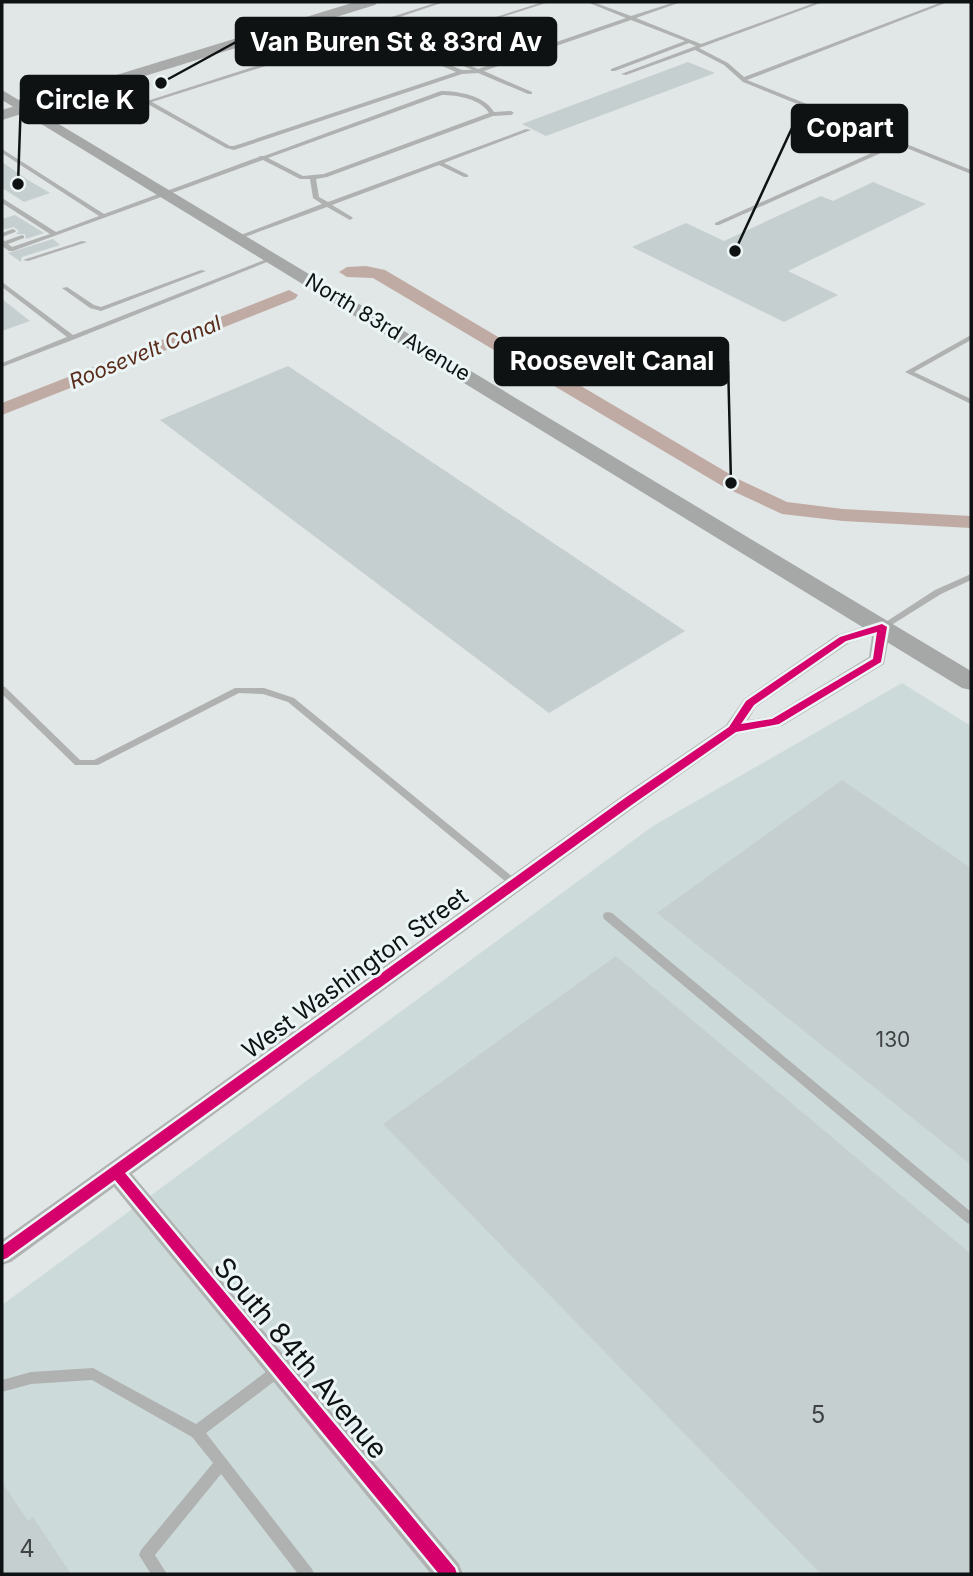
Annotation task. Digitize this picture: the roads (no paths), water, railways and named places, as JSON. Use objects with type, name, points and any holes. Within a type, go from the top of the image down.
[{"type":"main road","points":[[2,116],[370,2]]},
{"type":"main road","name":"North 83rd Avenue","points":[[2,94],[971,682]]},
{"type":"street","name":"West Washington Street","points":[[2,1254],[733,729],[750,703],[843,639],[882,627],[878,660],[775,722],[733,729]]},
{"type":"street","name":"South 84th Avenue","points":[[116,1172],[449,1574]]},
{"type":"lane","points":[[393,41],[406,36],[381,22],[442,2]]},
{"type":"lane","points":[[530,93],[417,43],[547,2]]},
{"type":"lane","points":[[589,2],[690,41],[743,79],[971,172]]},
{"type":"lane","points":[[461,72],[367,32],[147,102],[234,148],[461,72],[479,71],[679,2]]},
{"type":"lane","points":[[624,74],[821,2]]},
{"type":"lane","points":[[743,79],[946,2]]},
{"type":"lane","points":[[613,70],[690,41]]},
{"type":"lane","points":[[3,243],[15,252],[50,234],[441,93],[456,93],[487,104],[492,114]]},
{"type":"lane","points":[[262,157],[302,178],[325,176],[492,114],[510,113]]},
{"type":"lane","points":[[240,237],[528,130]]},
{"type":"lane","points":[[716,223],[898,143]]},
{"type":"lane","points":[[2,151],[103,216]]},
{"type":"lane","points":[[4,164],[16,160]]},
{"type":"lane","points":[[439,163],[466,176]]},
{"type":"lane","points":[[16,172],[28,168]]},
{"type":"lane","points":[[28,180],[40,175]]},
{"type":"lane","points":[[313,178],[316,198],[350,218]]},
{"type":"lane","points":[[41,188],[52,184]]},
{"type":"lane","points":[[2,200],[15,196]]},
{"type":"lane","points":[[2,200],[50,234]]},
{"type":"lane","points":[[2,212],[15,208]]},
{"type":"lane","points":[[67,230],[74,235]]},
{"type":"lane","points":[[2,235],[13,231]]},
{"type":"lane","points":[[3,243],[22,237]]},
{"type":"lane","points":[[26,260],[84,242],[82,241]]},
{"type":"lane","points":[[29,243],[36,248]]},
{"type":"lane","points":[[2,365],[274,258]]},
{"type":"lane","points":[[65,288],[92,307],[101,309],[203,271]]},
{"type":"lane","points":[[2,284],[73,338]]},
{"type":"lane","points":[[971,337],[909,372],[971,402]]},
{"type":"lane","points":[[882,627],[938,592],[971,577]]},
{"type":"lane","points":[[2,689],[78,763],[95,763],[238,690],[264,691],[291,700],[515,883]]},
{"type":"lane","points":[[608,916],[971,1219]]},
{"type":"lane","points":[[197,1432],[281,1368]]},
{"type":"lane","points":[[2,1386],[31,1378],[93,1374],[197,1432],[307,1574]]},
{"type":"lane","points":[[160,1574],[146,1555],[221,1464]]},
{"type":"waterway","name":"Roosevelt Canal","points":[[347,272],[366,271],[379,274],[731,483],[782,508],[843,515],[971,522]]},
{"type":"waterway","name":"Roosevelt Canal","points":[[2,409],[289,295]]},
{"type":"place","name":"Van Buren St & 83rd Av","points":[[161,83]]},
{"type":"place","name":"Circle K","points":[[18,184]]},
{"type":"place","name":"Copart","points":[[735,251]]},
{"type":"place","name":"Roosevelt Canal","points":[[731,483]]}]
